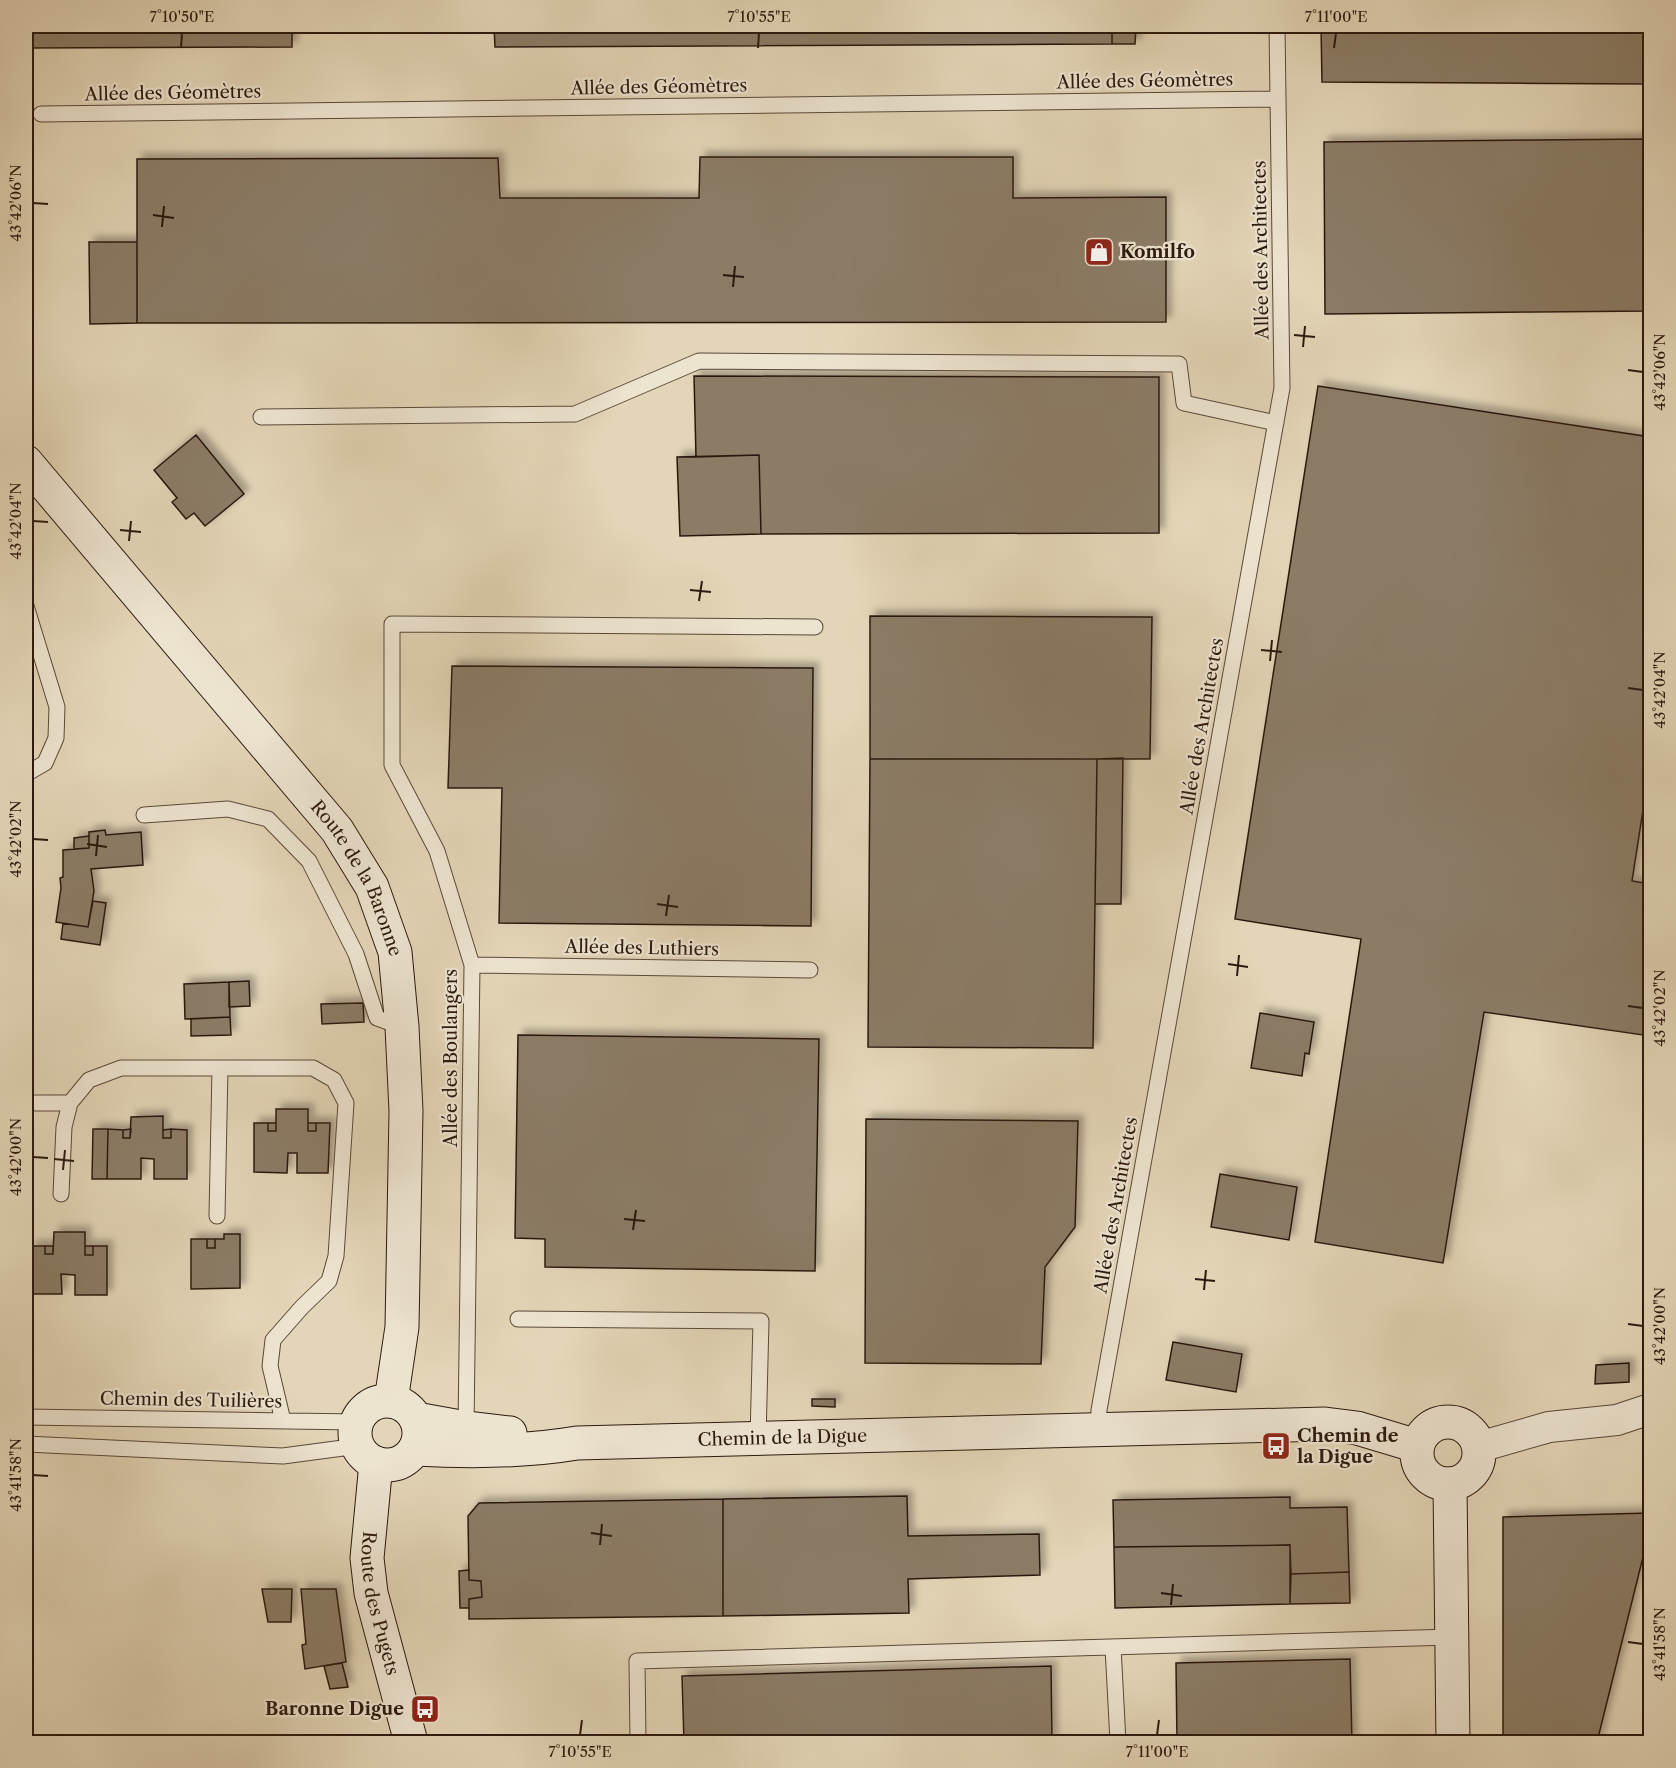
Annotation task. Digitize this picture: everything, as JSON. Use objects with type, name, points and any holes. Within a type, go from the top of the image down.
[{"type":"main road","name":"Route de la Baronne","points":[[28,473],[337,830],[372,887],[394,952],[402,1027],[406,1111],[402,1327],[407,1423]]},
{"type":"main road","points":[[371,1405],[407,1423],[408,1458],[398,1464],[387,1465],[363,1444],[362,1412],[371,1405]]},
{"type":"main road","points":[[1442,1422],[1466,1426],[1475,1435],[1479,1447],[1479,1460],[1473,1472],[1463,1481],[1450,1484],[1438,1483],[1428,1477],[1420,1469],[1417,1458],[1417,1446],[1422,1435],[1430,1426],[1442,1422]]},
{"type":"main road","name":"Chemin de la Digue","points":[[407,1423],[464,1452],[543,1449],[577,1443],[1325,1424],[1357,1428],[1417,1446]]},
{"type":"main road","name":"Chemin de la Digue","points":[[407,1423],[542,1436],[577,1443]]},
{"type":"main road","name":"Route des Pugets","points":[[363,1444],[367,1558],[371,1593],[411,1743]]},
{"type":"main road","points":[[1450,1484],[1453,1743]]},
{"type":"street","points":[[1479,1447],[1549,1427],[1617,1420],[1650,1409]]},
{"type":"lane","name":"Allée des Architectes","points":[[1098,1429],[1101,1400],[1282,388],[1277,26]]},
{"type":"lane","name":"Allée des Géomètres","points":[[41,114],[1278,99]]},
{"type":"lane","points":[[261,417],[575,414],[699,361],[711,361],[1179,364],[1184,402],[1276,423]]},
{"type":"lane","points":[[26,606],[57,707],[56,738],[45,763],[26,774]]},
{"type":"lane","name":"Allée des Boulangers","points":[[466,1428],[472,965],[437,851],[392,765],[392,624],[815,627]]},
{"type":"lane","points":[[144,815],[228,809],[268,819],[309,861],[356,954],[377,1018],[402,1027]]},
{"type":"lane","name":"Allée des Luthiers","points":[[472,965],[810,970]]},
{"type":"lane","points":[[61,1194],[64,1127],[70,1103],[89,1080],[121,1068],[314,1068],[334,1080],[346,1103],[336,1256],[329,1281],[273,1340],[270,1366],[284,1421]]},
{"type":"lane","points":[[217,1216],[220,1068]]},
{"type":"lane","points":[[26,1103],[70,1103]]},
{"type":"lane","points":[[518,1319],[761,1322],[758,1439]]},
{"type":"lane","name":"Chemin des Tuilières","points":[[26,1417],[284,1421],[363,1444]]},
{"type":"lane","points":[[26,1444],[283,1456],[363,1444]]},
{"type":"lane","points":[[638,1743],[637,1661],[1451,1637]]},
{"type":"lane","points":[[1113,1647],[1118,1743]]},
{"type":"building","points":[[26,26],[292,26],[292,47],[26,48]]},
{"type":"building","points":[[494,26],[1112,26],[1112,44],[495,47]]},
{"type":"building","points":[[1112,26],[1136,26],[1135,44],[1112,44]]},
{"type":"building","points":[[1321,26],[1650,26],[1650,84],[1322,82]]},
{"type":"building","points":[[1650,139],[1650,311],[1325,314],[1324,142]]},
{"type":"building","points":[[700,157],[1013,157],[1013,198],[1166,197],[1166,322],[137,323],[137,159],[498,158],[500,198],[699,198]]},
{"type":"building","points":[[89,242],[137,242],[137,323],[90,324]]},
{"type":"building","points":[[694,376],[1159,377],[1159,533],[761,534],[759,455],[696,457]]},
{"type":"building","points":[[1318,386],[1650,437],[1650,765],[1632,881],[1650,884],[1650,1036],[1484,1012],[1443,1263],[1315,1242],[1361,939],[1235,919]]},
{"type":"building","points":[[196,435],[244,494],[205,526],[194,513],[186,519],[172,502],[177,498],[154,470]]},
{"type":"building","points":[[759,455],[761,534],[680,536],[677,457]]},
{"type":"building","points":[[870,616],[1152,617],[1150,759],[870,759]]},
{"type":"building","points":[[452,666],[813,668],[811,926],[499,923],[502,788],[448,788]]},
{"type":"building","points":[[1123,758],[1121,904],[1095,904],[1097,759]]},
{"type":"building","points":[[870,759],[1097,759],[1093,1048],[868,1047]]},
{"type":"building","points":[[105,830],[106,835],[141,832],[143,865],[91,869],[94,891],[88,927],[56,922],[61,888],[60,878],[63,877],[63,850],[89,848],[89,832]]},
{"type":"building","points":[[89,836],[89,848],[74,849],[74,838]]},
{"type":"building","points":[[93,901],[106,903],[100,945],[61,939],[63,923],[88,927]]},
{"type":"building","points":[[249,981],[250,1006],[229,1007],[229,982]]},
{"type":"building","points":[[229,982],[230,1017],[185,1019],[184,984]]},
{"type":"building","points":[[363,1003],[364,1022],[322,1024],[321,1004]]},
{"type":"building","points":[[1260,1013],[1314,1022],[1309,1054],[1305,1053],[1302,1076],[1251,1068]]},
{"type":"building","points":[[230,1017],[231,1035],[191,1036],[191,1019]]},
{"type":"building","points":[[518,1035],[819,1039],[815,1271],[545,1267],[545,1239],[515,1238]]},
{"type":"building","points":[[276,1109],[308,1109],[308,1131],[316,1131],[316,1123],[330,1123],[328,1173],[297,1173],[297,1153],[288,1153],[287,1173],[254,1172],[254,1123],[268,1123],[268,1131],[276,1131]]},
{"type":"building","points":[[163,1116],[163,1138],[171,1138],[171,1129],[187,1130],[187,1179],[154,1179],[154,1159],[141,1158],[141,1179],[107,1179],[108,1129],[123,1130],[123,1138],[130,1138],[131,1117]]},
{"type":"building","points":[[866,1119],[1078,1121],[1075,1227],[1045,1267],[1041,1364],[865,1363]]},
{"type":"building","points":[[268,1123],[276,1123],[276,1131],[268,1131]]},
{"type":"building","points":[[308,1123],[316,1123],[316,1131],[308,1131]]},
{"type":"building","points":[[93,1129],[108,1129],[107,1179],[92,1179]]},
{"type":"building","points":[[131,1129],[130,1138],[123,1138],[123,1130]]},
{"type":"building","points":[[171,1129],[171,1138],[163,1138],[163,1130]]},
{"type":"building","points":[[1220,1174],[1297,1187],[1289,1240],[1211,1227]]},
{"type":"building","points":[[54,1232],[85,1232],[85,1255],[93,1255],[93,1246],[107,1246],[107,1295],[75,1295],[75,1275],[61,1274],[62,1294],[30,1294],[31,1246],[45,1246],[45,1254],[53,1254]]},
{"type":"building","points":[[224,1234],[240,1234],[240,1288],[191,1289],[191,1239],[207,1239],[207,1248],[215,1248],[215,1239],[224,1239]]},
{"type":"building","points":[[207,1239],[215,1239],[215,1248],[207,1248]]},
{"type":"building","points":[[45,1246],[53,1246],[53,1254],[45,1254]]},
{"type":"building","points":[[85,1246],[93,1246],[93,1255],[85,1255]]},
{"type":"building","points":[[1173,1342],[1242,1354],[1236,1392],[1166,1380]]},
{"type":"building","points":[[1629,1363],[1629,1382],[1595,1384],[1596,1365]]},
{"type":"building","points":[[812,1399],[835,1399],[835,1407],[812,1406]]},
{"type":"building","points":[[907,1496],[908,1536],[1039,1534],[1040,1575],[908,1579],[909,1613],[723,1616],[723,1499]]},
{"type":"building","points":[[1290,1497],[1290,1508],[1347,1507],[1349,1572],[1291,1574],[1290,1545],[1114,1547],[1113,1500]]},
{"type":"building","points":[[723,1499],[723,1616],[469,1619],[469,1599],[482,1597],[481,1581],[469,1580],[468,1516],[479,1503]]},
{"type":"building","points":[[1650,1513],[1650,1529],[1597,1742],[1503,1742],[1503,1517]]},
{"type":"building","points":[[1290,1545],[1290,1604],[1115,1608],[1114,1547]]},
{"type":"building","points":[[469,1570],[469,1580],[481,1581],[482,1597],[469,1599],[469,1608],[460,1608],[459,1571]]},
{"type":"building","points":[[1349,1572],[1350,1603],[1290,1604],[1291,1574]]},
{"type":"building","points":[[262,1589],[292,1589],[291,1622],[268,1622]]},
{"type":"building","points":[[301,1589],[336,1589],[346,1662],[305,1669],[302,1645],[306,1644]]},
{"type":"building","points":[[1350,1659],[1352,1742],[1177,1742],[1176,1663]]},
{"type":"building","points":[[342,1663],[348,1687],[330,1689],[324,1666]]},
{"type":"building","points":[[1051,1666],[1052,1742],[684,1742],[682,1676]]},
{"type":"place","name":"Komilfo","points":[[1099,252]]},
{"type":"place","name":"Chemin de la Digue","points":[[1276,1446]]},
{"type":"place","name":"Baronne Digue","points":[[425,1709]]}]
